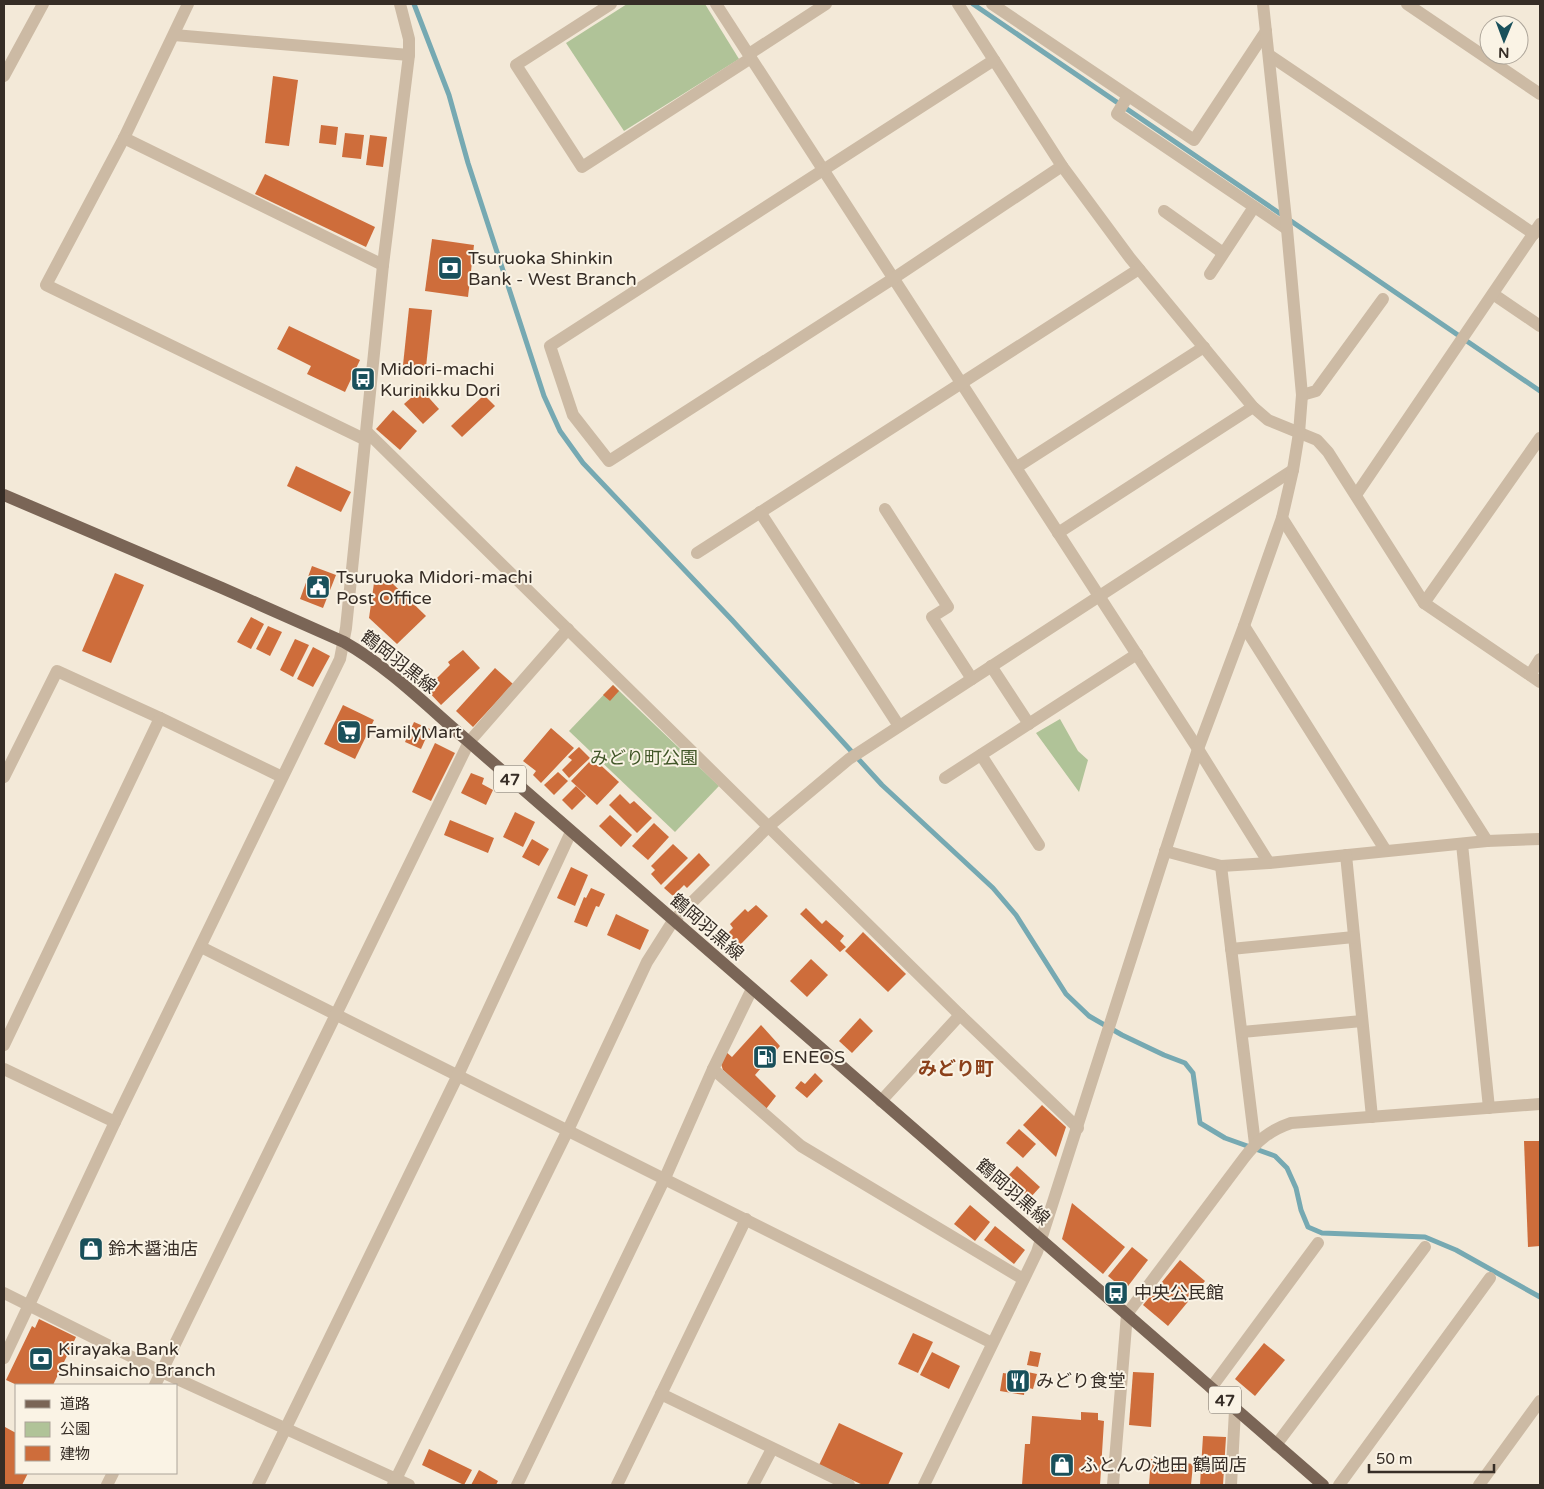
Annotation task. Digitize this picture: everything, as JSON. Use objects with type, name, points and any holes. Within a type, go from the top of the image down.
[{"type":"main road","name":"鶴岡羽黒線","points":[[4,495],[222,588],[361,651],[469,742],[1323,1485]]},
{"type":"street","points":[[4,76],[43,4]]},
{"type":"street","points":[[188,4],[124,138],[46,285],[366,436],[568,629],[960,1015],[1078,1128]]},
{"type":"street","points":[[4,1358],[115,1122],[340,659],[346,628],[383,265],[409,55],[409,39],[400,4]]},
{"type":"street","points":[[611,4],[516,65],[582,167],[826,4]]},
{"type":"street","points":[[716,4],[1198,748],[1269,863]]},
{"type":"street","points":[[958,4],[1062,166],[1139,269],[1253,407],[1268,420],[1317,440],[1328,452],[1424,603],[1535,678],[1540,659]]},
{"type":"street","points":[[992,4],[1194,140],[1266,31]]},
{"type":"street","points":[[924,1485],[1037,1252],[1198,748],[1282,518],[1293,470],[1299,433],[1302,395],[1263,4]]},
{"type":"street","points":[[1407,4],[1540,94]]},
{"type":"street","points":[[174,34],[409,55]]},
{"type":"street","points":[[1269,55],[1537,229],[1356,495]]},
{"type":"street","points":[[994,60],[550,346],[572,416],[609,461],[894,278],[1062,166]]},
{"type":"street","points":[[1128,96],[1117,114],[1286,229]]},
{"type":"street","points":[[124,138],[383,265]]},
{"type":"street","points":[[1210,274],[1254,208]]},
{"type":"street","points":[[1164,211],[1224,254]]},
{"type":"street","points":[[697,553],[1139,269]]},
{"type":"street","points":[[1493,294],[1540,326]]},
{"type":"street","points":[[1302,395],[1316,391],[1383,299]]},
{"type":"street","points":[[1016,468],[1204,347]]},
{"type":"street","points":[[1058,533],[1253,407]]},
{"type":"street","points":[[1424,603],[1540,438]]},
{"type":"street","points":[[394,1482],[568,1130],[647,962],[673,921],[769,826],[850,759],[1293,470]]},
{"type":"street","points":[[885,509],[948,607],[932,617],[972,679]]},
{"type":"street","points":[[760,512],[899,726]]},
{"type":"street","points":[[1282,518],[1487,841]]},
{"type":"street","points":[[1244,626],[1386,851]]},
{"type":"street","points":[[156,1384],[469,742],[568,629]]},
{"type":"street","points":[[945,778],[1137,654]]},
{"type":"street","points":[[991,666],[1029,724]]},
{"type":"street","points":[[4,777],[57,671],[282,777]]},
{"type":"street","points":[[4,1045],[160,718]]},
{"type":"street","points":[[981,755],[1039,845]]},
{"type":"street","points":[[258,1485],[458,1075],[571,832]]},
{"type":"street","points":[[1165,851],[1221,866],[1269,863],[1487,841],[1540,839]]},
{"type":"street","points":[[1462,844],[1489,1108]]},
{"type":"street","points":[[1346,855],[1372,1117]]},
{"type":"street","points":[[1221,866],[1255,1145]]},
{"type":"street","points":[[1231,949],[1354,937]]},
{"type":"street","points":[[201,946],[992,1343]]},
{"type":"street","points":[[517,1485],[665,1178],[713,1069],[752,989]]},
{"type":"street","points":[[881,1101],[960,1015]]},
{"type":"street","points":[[1242,1032],[1362,1021]]},
{"type":"street","points":[[4,1069],[115,1122]]},
{"type":"street","points":[[713,1069],[800,1146],[1023,1279]]},
{"type":"street","points":[[1113,1485],[1128,1314],[1255,1145],[1271,1131],[1291,1123],[1540,1104]]},
{"type":"street","points":[[617,1485],[746,1219]]},
{"type":"street","points":[[1211,1388],[1318,1243]]},
{"type":"street","points":[[1276,1446],[1425,1247]]},
{"type":"street","points":[[1339,1485],[1490,1278]]},
{"type":"street","points":[[4,1293],[162,1372],[286,1429],[394,1482],[409,1485]]},
{"type":"street","points":[[661,1394],[849,1485]]},
{"type":"street","points":[[1479,1485],[1540,1401]]},
{"type":"street","points":[[1231,1485],[1235,1410]]},
{"type":"street","points":[[754,1485],[772,1449]]},
{"type":"green space","points":[[627,4],[705,4],[739,59],[624,131],[566,43]]},
{"type":"green space","name":"みどり町公園","points":[[613,685],[719,786],[675,832],[569,731]]},
{"type":"green space","points":[[1060,719],[1078,751],[1088,760],[1079,792],[1036,733]]},
{"type":"building","points":[[273,76],[298,80],[289,146],[265,143]]},
{"type":"building","points":[[321,125],[338,127],[336,145],[319,143]]},
{"type":"building","points":[[345,133],[364,135],[361,159],[342,157]]},
{"type":"building","points":[[370,135],[387,137],[383,167],[366,165]]},
{"type":"building","points":[[265,174],[375,227],[366,247],[255,194]]},
{"type":"building","name":"Tsuruoka Shinkin Bank - West Branch","points":[[432,239],[474,245],[468,297],[425,291]]},
{"type":"building","points":[[409,308],[432,310],[426,367],[403,365]]},
{"type":"building","points":[[289,326],[360,360],[345,392],[307,374],[311,366],[277,349]]},
{"type":"building","points":[[421,389],[439,409],[423,424],[404,404]]},
{"type":"building","points":[[484,395],[495,406],[462,437],[451,426]]},
{"type":"building","points":[[393,410],[417,431],[400,450],[376,429]]},
{"type":"building","points":[[296,466],[351,492],[341,512],[287,486]]},
{"type":"building","points":[[312,566],[336,575],[323,608],[300,599]]},
{"type":"building","points":[[115,573],[144,585],[111,663],[82,651]]},
{"type":"building","points":[[391,582],[426,616],[397,644],[369,618],[374,583]]},
{"type":"building","points":[[251,617],[264,624],[251,649],[237,642]]},
{"type":"building","points":[[268,626],[282,632],[270,656],[256,649]]},
{"type":"building","points":[[295,639],[309,645],[293,677],[280,670]]},
{"type":"building","points":[[313,647],[330,656],[313,687],[297,679]]},
{"type":"building","points":[[463,650],[480,668],[441,705],[426,689],[450,665],[448,662]]},
{"type":"building","points":[[495,668],[513,684],[473,727],[456,711]]},
{"type":"building","points":[[613,685],[619,691],[610,701],[603,695]]},
{"type":"building","name":"FamilyMart","points":[[343,705],[374,720],[355,759],[324,744]]},
{"type":"building","points":[[414,722],[430,729],[421,749],[405,742]]},
{"type":"building","points":[[551,728],[574,748],[541,783],[533,775],[536,771],[523,761]]},
{"type":"building","points":[[435,743],[455,753],[431,801],[412,792]]},
{"type":"building","points":[[579,747],[590,758],[569,778],[562,770],[572,760],[568,757]]},
{"type":"building","points":[[593,758],[619,782],[597,805],[571,781]]},
{"type":"building","points":[[558,772],[568,781],[554,795],[544,785]]},
{"type":"building","points":[[471,773],[484,778],[482,784],[493,790],[486,805],[461,793]]},
{"type":"building","points":[[576,786],[586,796],[572,810],[562,800]]},
{"type":"building","points":[[620,794],[630,804],[634,801],[652,818],[637,833],[609,805]]},
{"type":"building","points":[[515,812],[535,822],[523,847],[503,837]]},
{"type":"building","points":[[610,815],[632,835],[621,847],[599,826]]},
{"type":"building","points":[[450,820],[494,838],[488,853],[444,835]]},
{"type":"building","points":[[654,823],[669,837],[648,860],[632,846]]},
{"type":"building","points":[[532,839],[549,849],[539,866],[522,857]]},
{"type":"building","points":[[673,844],[688,858],[661,885],[651,874],[655,870],[651,866]]},
{"type":"building","points":[[699,853],[710,865],[687,888],[684,885],[673,896],[664,888]]},
{"type":"building","points":[[571,867],[588,875],[575,906],[557,898]]},
{"type":"building","points":[[591,888],[605,894],[599,907],[596,906],[587,927],[574,922],[584,897],[586,898]]},
{"type":"building","points":[[756,905],[768,916],[740,945],[727,934],[733,928],[730,924],[745,909],[748,912]]},
{"type":"building","points":[[806,908],[822,924],[826,920],[844,936],[840,941],[846,947],[840,952],[800,914]]},
{"type":"building","points":[[616,914],[649,930],[640,950],[607,935]]},
{"type":"building","points":[[863,932],[906,974],[888,992],[845,951]]},
{"type":"building","points":[[811,959],[828,975],[807,997],[790,981]]},
{"type":"building","points":[[860,1018],[873,1031],[852,1053],[839,1041]]},
{"type":"building","points":[[761,1025],[780,1046],[755,1075],[776,1096],[766,1109],[723,1070],[720,1061],[725,1051],[732,1057]]},
{"type":"building","points":[[815,1073],[823,1081],[807,1098],[795,1088],[801,1081],[805,1084]]},
{"type":"building","points":[[1042,1105],[1066,1127],[1056,1157],[1023,1125]]},
{"type":"building","points":[[1019,1129],[1036,1144],[1023,1158],[1006,1143]]},
{"type":"building","points":[[1524,1141],[1540,1141],[1540,1246],[1528,1247]]},
{"type":"building","points":[[1017,1166],[1040,1187],[1030,1198],[1006,1178]]},
{"type":"building","points":[[1072,1203],[1125,1247],[1103,1274],[1062,1239]]},
{"type":"building","points":[[970,1205],[990,1222],[975,1241],[954,1224]]},
{"type":"building","points":[[995,1226],[1025,1250],[1014,1264],[984,1240]]},
{"type":"building","points":[[1132,1247],[1148,1260],[1125,1290],[1108,1276]]},
{"type":"building","points":[[1180,1260],[1205,1281],[1168,1326],[1143,1305]]},
{"type":"building","name":"Kirayaka Bank Shinsaicho Branch","points":[[39,1319],[76,1337],[53,1384],[15,1384],[6,1380],[32,1326],[35,1328]]},
{"type":"building","points":[[913,1333],[933,1342],[918,1373],[898,1364]]},
{"type":"building","points":[[1264,1343],[1285,1360],[1255,1396],[1235,1379]]},
{"type":"building","points":[[1030,1351],[1041,1353],[1038,1367],[1027,1365]]},
{"type":"building","points":[[932,1352],[960,1366],[949,1389],[920,1375]]},
{"type":"building","name":"みどり食堂","points":[[1023,1371],[1037,1374],[1033,1389],[1025,1387],[1024,1395],[1000,1391],[1003,1373],[1022,1376]]},
{"type":"building","points":[[1133,1372],[1154,1373],[1151,1427],[1129,1425]]},
{"type":"building","name":"ふとんの池田 鶴岡店","points":[[1081,1412],[1098,1413],[1098,1420],[1104,1421],[1100,1485],[1022,1485],[1025,1444],[1030,1444],[1032,1416],[1081,1420]]},
{"type":"building","points":[[839,1423],[903,1453],[888,1485],[863,1485],[819,1465]]},
{"type":"building","points":[[5,1427],[15,1432],[15,1474],[28,1474],[22,1485],[4,1485]]},
{"type":"building","points":[[1203,1436],[1226,1437],[1223,1485],[1200,1485]]},
{"type":"building","points":[[429,1449],[472,1470],[464,1485],[422,1465]]},
{"type":"building","points":[[1151,1459],[1193,1464],[1191,1485],[1149,1485]]},
{"type":"building","points":[[479,1470],[498,1481],[496,1485],[471,1485]]},
{"type":"waterway","points":[[414,4],[449,95],[468,163],[544,396],[560,431],[583,463],[732,620],[882,785],[993,888],[1016,915],[1066,994],[1089,1016],[1122,1035],[1185,1063],[1193,1073],[1200,1123],[1225,1138],[1275,1156],[1287,1168],[1296,1188],[1301,1210],[1308,1227],[1322,1233],[1425,1237],[1456,1250],[1540,1297]]},
{"type":"waterway","points":[[973,4],[1540,391]]},
{"type":"place","name":"Tsuruoka Shinkin Bank - West Branch","points":[[450,268]]},
{"type":"place","name":"Midori-machi Kurinikku Dori","points":[[363,379]]},
{"type":"place","name":"Tsuruoka Midori-machi Post Office","points":[[318,587]]},
{"type":"place","name":"FamilyMart","points":[[349,732]]},
{"type":"place","name":"ENEOS","points":[[765,1057]]},
{"type":"place","name":"鈴木醤油店","points":[[91,1249]]},
{"type":"place","name":"中央公民館","points":[[1116,1293]]},
{"type":"place","name":"Kirayaka Bank Shinsaicho Branch","points":[[41,1359]]},
{"type":"place","name":"みどり食堂","points":[[1018,1381]]},
{"type":"place","name":"ふとんの池田 鶴岡店","points":[[1062,1465]]},
{"type":"district","name":"みどり町","points":[[956,1068]]}]
